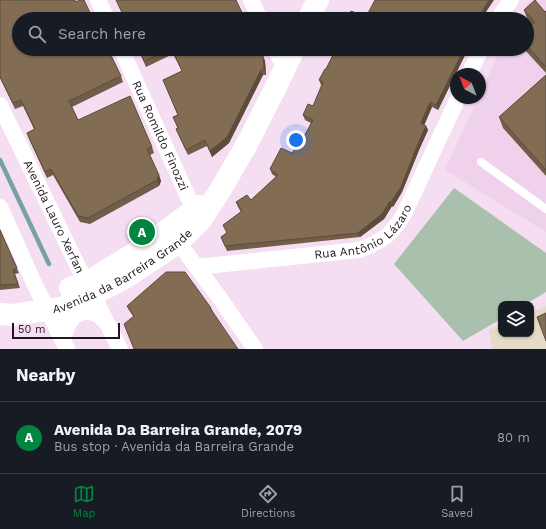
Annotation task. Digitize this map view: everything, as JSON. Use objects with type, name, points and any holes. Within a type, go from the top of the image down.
[{"type":"main road","points":[[312,12],[318,0]]},
{"type":"main road","name":"Avenida da Barreira Grande","points":[[0,314],[12,315],[45,304],[56,294],[91,288],[143,248],[173,236],[197,215],[221,189],[247,144],[291,56]]},
{"type":"main road","name":"Avenida da Barreira Grande","points":[[0,302],[45,304]]},
{"type":"street","points":[[98,0],[104,12]]},
{"type":"street","points":[[251,0],[257,12]]},
{"type":"street","points":[[503,12],[511,0]]},
{"type":"street","name":"Rua Romildo Finozzi","points":[[124,56],[197,215]]},
{"type":"street","points":[[278,56],[285,69]]},
{"type":"street","points":[[472,68],[478,56]]},
{"type":"street","name":"Rua Antônio Lázaro","points":[[197,267],[359,250],[373,245],[388,235],[399,224],[406,212],[455,104]]},
{"type":"street","name":"Avenida Lauro Xerfan","points":[[0,105],[120,349]]},
{"type":"street","points":[[0,208],[65,344]]},
{"type":"street","points":[[173,236],[219,297],[255,349]]},
{"type":"street","points":[[65,344],[66,327],[76,315],[85,312],[94,313],[106,322]]},
{"type":"lane","points":[[480,162],[546,209]]},
{"type":"shaded area","points":[[531,0],[546,0],[546,232],[445,170],[475,104],[486,104],[486,81],[498,56],[534,56],[534,12],[522,12]]},
{"type":"shaded area","points":[[546,306],[546,349],[492,349],[489,330],[498,326],[498,337],[534,337],[534,312]]},
{"type":"green space","points":[[454,188],[546,253],[546,292],[531,301],[498,301],[498,321],[463,341],[394,264]]},
{"type":"building","points":[[0,0],[75,0],[76,2],[79,0],[84,0],[90,12],[12,12],[12,56],[111,56],[121,76],[69,101],[78,120],[130,96],[152,147],[147,149],[159,175],[157,180],[88,218],[78,216],[51,169],[45,172],[27,133],[35,129],[21,100],[13,103],[0,77]]},
{"type":"building","points":[[116,0],[236,0],[242,12],[122,12]]},
{"type":"building","points":[[375,0],[489,0],[482,12],[369,12]]},
{"type":"building","points":[[535,0],[545,12],[546,11],[546,67],[534,54],[534,12],[526,12],[524,10]]},
{"type":"building","points":[[142,56],[155,56],[144,61]]},
{"type":"building","points":[[175,56],[263,56],[264,69],[261,70],[227,137],[210,151],[205,140],[186,150],[176,129],[178,128],[173,117],[178,115],[163,80],[182,71]]},
{"type":"building","points":[[332,56],[460,56],[454,68],[450,68],[450,77],[436,105],[430,102],[421,123],[426,126],[401,187],[382,214],[358,233],[225,246],[221,237],[227,233],[223,225],[242,211],[236,202],[247,195],[251,200],[278,175],[270,169],[281,148],[292,153],[297,146],[299,146],[313,120],[303,115],[308,104],[313,106],[323,82],[319,80]]},
{"type":"building","points":[[546,75],[546,170],[499,117]]},
{"type":"building","points":[[0,230],[17,268],[13,270],[18,284],[0,285]]},
{"type":"building","points":[[166,272],[185,272],[238,349],[134,349],[124,324],[134,316],[127,306]]},
{"type":"building","points":[[546,313],[546,341],[537,317]]},
{"type":"waterway","points":[[0,160],[49,264]]},
{"type":"place","name":"Avenida Da Barreira Grande, 2079","points":[[142,232]]}]
